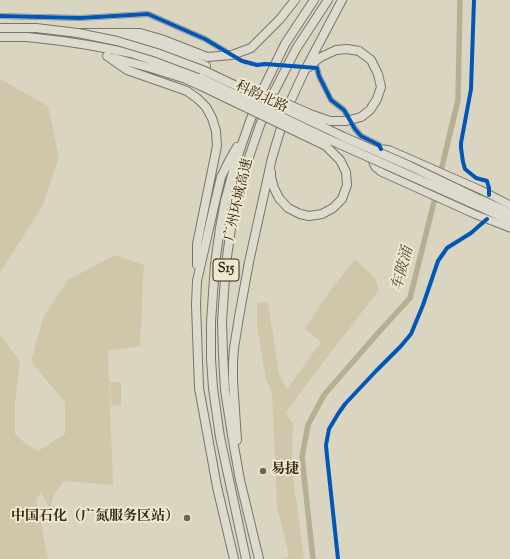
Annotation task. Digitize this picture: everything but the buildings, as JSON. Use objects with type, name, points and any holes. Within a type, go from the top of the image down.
[{"type":"highway","points":[[78,33],[140,33],[161,39],[207,57],[232,55],[251,48],[280,19],[295,0]]},
{"type":"highway","name":"广州环城高速","points":[[246,559],[227,471],[217,414],[211,359],[210,322],[215,264],[225,202],[235,164],[246,133],[264,87],[278,58],[314,0]]},
{"type":"highway","name":"广州环城高速","points":[[259,559],[240,480],[225,390],[222,321],[226,264],[236,204],[247,163],[260,125],[274,92],[296,49],[328,0]]},
{"type":"highway","points":[[240,480],[233,362],[249,262],[272,158],[286,111],[304,72],[342,0]]},
{"type":"highway","name":"科韵北路","points":[[0,28],[36,28],[78,33],[117,41],[150,51],[205,72],[510,213]]},
{"type":"highway","points":[[105,33],[158,45],[206,66],[250,88],[330,121],[346,121],[361,117],[370,110],[377,99],[381,87],[378,74],[371,60],[359,51],[347,49],[336,50],[319,58],[304,72]]},
{"type":"highway","name":"科韵北路","points":[[0,37],[27,37],[88,45],[131,53],[175,68],[201,78],[328,139],[478,198],[510,221]]},
{"type":"highway","points":[[88,45],[127,70],[187,91],[206,107],[212,118],[216,131],[217,146],[197,244],[196,305],[199,388],[217,487],[234,559]]},
{"type":"highway","points":[[107,56],[186,79],[326,146],[340,160],[346,172],[347,185],[342,199],[333,208],[322,214],[309,216],[300,214],[288,208],[279,198],[274,188],[271,177],[272,158]]},
{"type":"highway","points":[[197,281],[221,177],[229,160],[246,133]]},
{"type":"main road","points":[[510,205],[478,198],[405,156],[390,150],[381,149],[374,157],[373,163],[381,172],[474,214],[510,228]]},
{"type":"street","points":[[0,16],[80,18],[148,14],[205,39],[225,51]]},
{"type":"street","points":[[317,68],[319,76],[331,100],[344,110],[361,136],[379,145],[381,149]]},
{"type":"shaded area","points":[[0,79],[48,106],[59,158],[43,205],[0,273]]},
{"type":"shaded area","points":[[115,255],[144,265],[140,346],[108,351],[113,485],[64,481],[54,494],[50,509],[41,492],[36,500],[48,559],[0,559],[0,335],[20,361],[15,402],[15,434],[26,444],[38,451],[65,434],[65,402],[31,362],[43,318],[68,280]]},
{"type":"shaded area","points":[[355,259],[375,278],[379,290],[286,413],[293,424],[292,469],[304,559],[282,559],[289,556],[277,507],[272,393],[266,379],[257,327],[257,303],[268,302],[279,374],[287,389],[321,342],[305,329],[329,292]]},
{"type":"shaded area","points":[[110,382],[121,382],[121,405],[111,406]]},
{"type":"waterway","name":"车陂涌","points":[[440,175],[458,100],[460,0]]},
{"type":"waterway","name":"车陂涌","points":[[313,559],[302,457],[308,425],[324,395],[410,298],[436,194]]},
{"type":"tunnel","points":[[231,55],[242,61],[257,65],[265,64],[308,67]]},
{"type":"cycle path","points":[[474,0],[471,89],[461,148],[465,169],[476,178],[487,181],[489,195]]},
{"type":"cycle path","points":[[0,16],[80,18],[148,14],[205,39],[242,61],[257,65],[265,64],[317,68],[319,76],[331,100],[344,110],[361,136],[379,145],[381,149]]},
{"type":"cycle path","points":[[338,559],[326,445],[329,429],[345,404],[411,334],[438,261],[447,248],[471,233],[487,219]]},
{"type":"place","name":"易捷","points":[[263,471]]},
{"type":"place","name":"中国石化（广氮服务区站）","points":[[187,518]]}]
